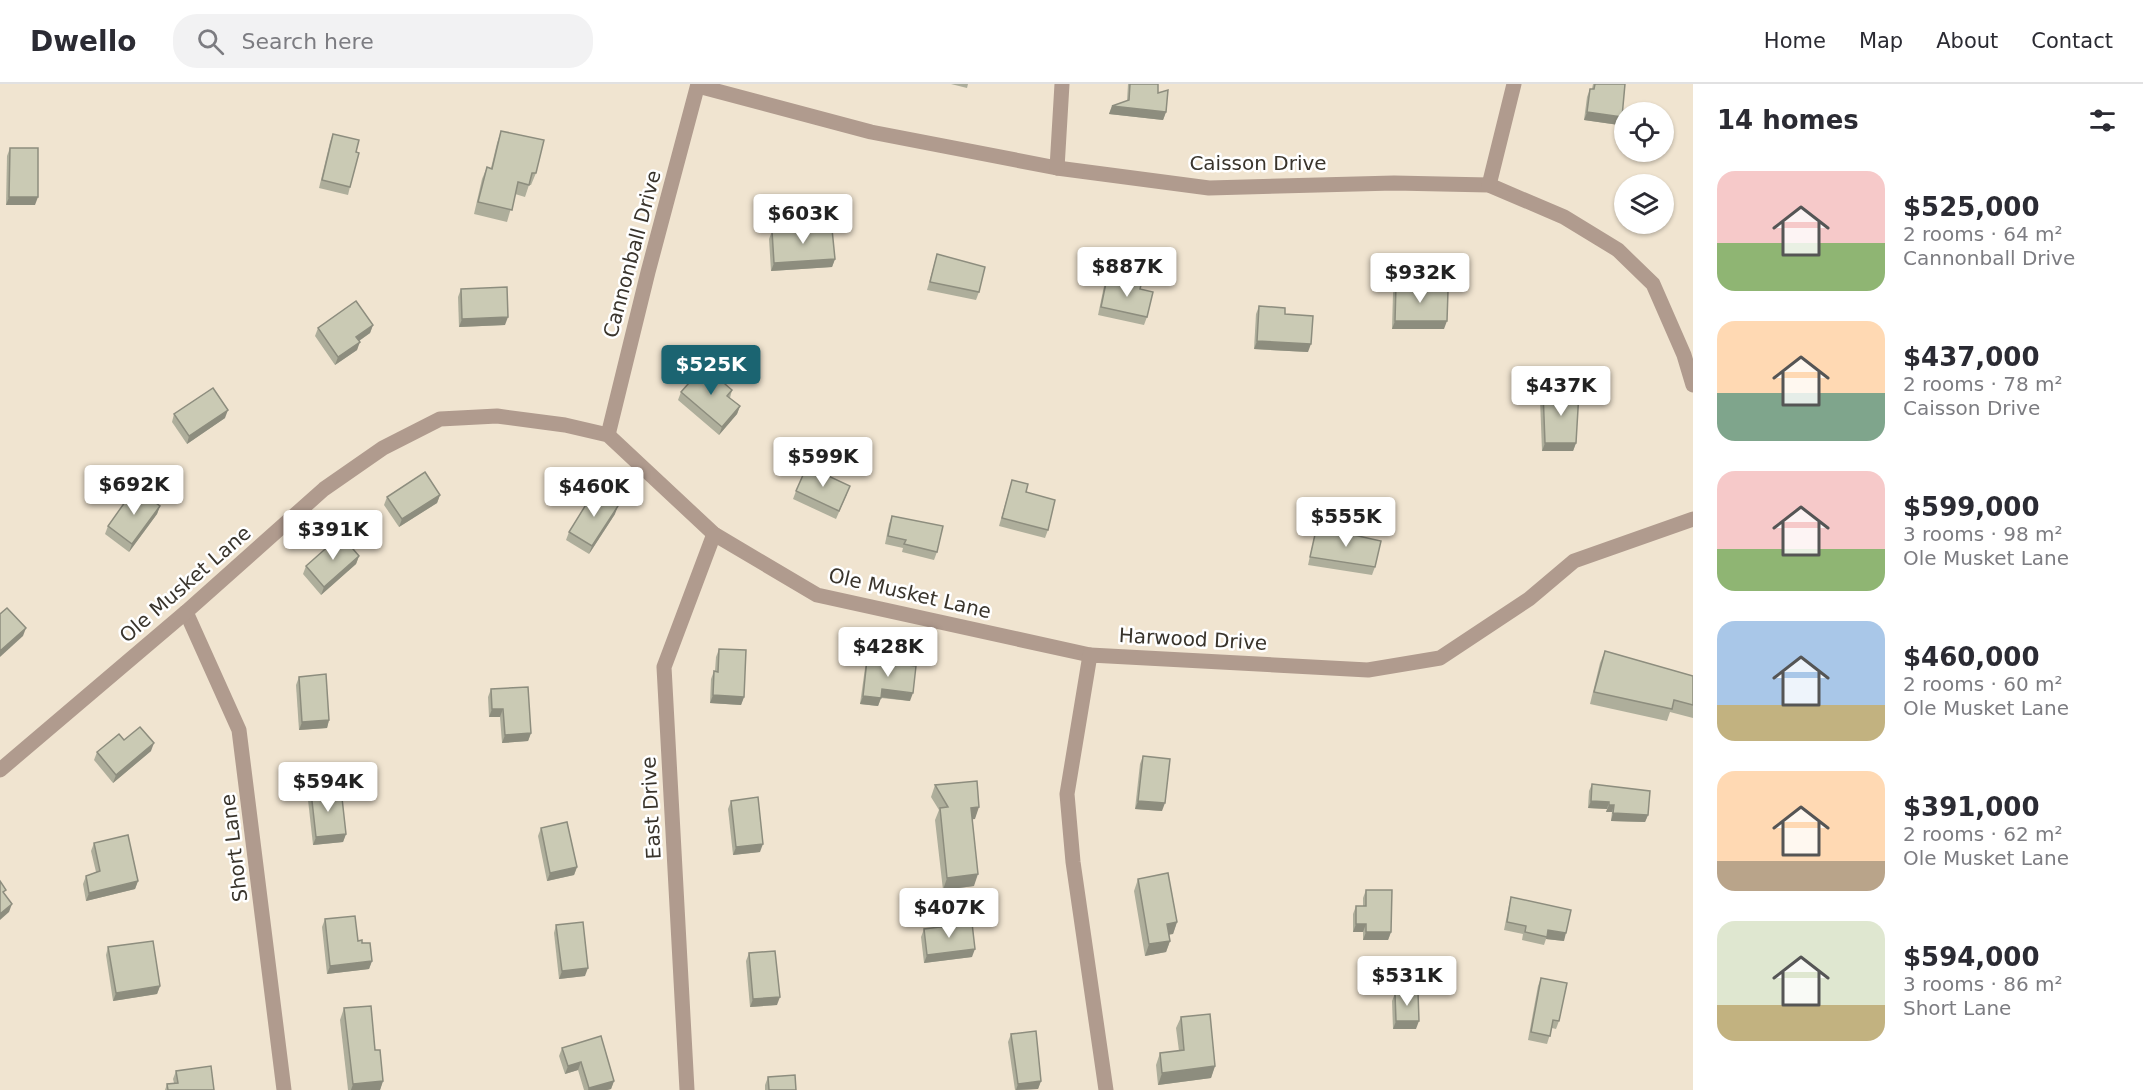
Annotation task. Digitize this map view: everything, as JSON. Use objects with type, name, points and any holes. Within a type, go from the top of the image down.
[{"type":"street","points":[[1057,168],[1062,84]]},
{"type":"street","points":[[1489,185],[1515,84]]},
{"type":"street","name":"Caisson Drive","points":[[698,85],[870,132],[1057,168],[1209,188],[1394,183],[1489,185],[1564,217],[1618,250],[1653,284],[1684,355],[1693,386]]},
{"type":"street","name":"Cannonball Drive","points":[[608,435],[648,272],[698,85]]},
{"type":"street","name":"Ole Musket Lane","points":[[0,770],[186,612],[324,489],[383,448],[440,418],[497,416],[565,425],[608,435],[714,534],[817,595],[1090,655]]},
{"type":"street","name":"Harwood Drive","points":[[1106,1090],[1073,862],[1067,794],[1090,655],[1368,670],[1440,658],[1529,599],[1575,561],[1693,519]]},
{"type":"street","name":"East Drive","points":[[687,1090],[664,667],[714,534]]},
{"type":"street","name":"Short Lane","points":[[186,612],[239,730],[284,1090]]},
{"type":"building","points":[[1130,84],[1158,84],[1158,93],[1168,90],[1166,112],[1112,106],[1129,100]]},
{"type":"building","points":[[1595,84],[1625,84],[1623,102],[1614,102],[1614,116],[1587,112],[1590,89],[1594,89]]},
{"type":"building","points":[[501,131],[544,140],[536,173],[532,173],[529,185],[518,182],[512,210],[478,202],[487,167],[492,169]]},
{"type":"building","points":[[333,134],[359,140],[356,152],[359,153],[350,187],[322,180]]},
{"type":"building","points":[[10,148],[38,148],[38,197],[9,197]]},
{"type":"building","points":[[816,226],[816,230],[832,229],[835,259],[774,263],[772,231]]},
{"type":"building","points":[[937,254],[985,267],[979,292],[930,282]]},
{"type":"building","points":[[1107,278],[1141,285],[1140,289],[1153,292],[1147,317],[1101,307]]},
{"type":"building","points":[[1396,285],[1421,286],[1420,290],[1448,291],[1447,321],[1395,321]]},
{"type":"building","points":[[507,287],[508,317],[462,319],[461,289]]},
{"type":"building","points":[[356,301],[373,325],[356,337],[360,342],[338,357],[318,328]]},
{"type":"building","points":[[1259,306],[1285,308],[1285,314],[1313,316],[1311,344],[1257,341]]},
{"type":"building","points":[[704,366],[732,390],[727,396],[740,406],[722,427],[681,392]]},
{"type":"building","points":[[213,388],[228,410],[189,436],[174,414]]},
{"type":"building","points":[[1543,391],[1579,392],[1576,443],[1545,443]]},
{"type":"building","points":[[807,466],[850,486],[839,511],[796,491]]},
{"type":"building","points":[[425,472],[440,495],[402,519],[387,497]]},
{"type":"building","points":[[1012,480],[1028,484],[1026,492],[1055,500],[1048,530],[1002,518]]},
{"type":"building","points":[[135,488],[160,506],[132,544],[108,526]]},
{"type":"building","points":[[595,490],[618,506],[592,546],[569,532]]},
{"type":"building","points":[[892,516],[943,526],[937,552],[904,544],[906,540],[888,536]]},
{"type":"building","points":[[1316,530],[1330,534],[1331,530],[1381,541],[1375,567],[1310,557]]},
{"type":"building","points":[[341,535],[359,556],[324,587],[306,566]]},
{"type":"building","points":[[7,608],[26,628],[0,651],[0,614]]},
{"type":"building","points":[[719,649],[746,650],[744,697],[713,695],[714,671],[718,672]]},
{"type":"building","points":[[1605,651],[1693,676],[1693,705],[1674,700],[1672,709],[1594,692]]},
{"type":"building","points":[[867,660],[916,666],[913,693],[882,689],[881,698],[863,696]]},
{"type":"building","points":[[326,674],[329,720],[302,722],[299,677]]},
{"type":"building","points":[[528,687],[531,733],[505,735],[503,709],[492,709],[491,689]]},
{"type":"building","points":[[140,727],[154,743],[116,775],[97,752],[119,734],[124,740]]},
{"type":"building","points":[[1143,756],[1170,759],[1165,803],[1138,801]]},
{"type":"building","points":[[977,781],[979,807],[971,808],[978,874],[947,878],[940,808],[948,807],[935,785]]},
{"type":"building","points":[[1592,784],[1650,791],[1648,815],[1613,813],[1614,805],[1609,805],[1609,802],[1591,801]]},
{"type":"building","points":[[341,789],[346,834],[316,837],[311,792]]},
{"type":"building","points":[[758,797],[763,844],[736,847],[731,801]]},
{"type":"building","points":[[567,822],[577,867],[550,873],[541,828]]},
{"type":"building","points":[[128,835],[138,881],[89,893],[86,876],[100,871],[94,843]]},
{"type":"building","points":[[1168,873],[1177,922],[1167,924],[1170,941],[1149,944],[1138,879]]},
{"type":"building","points":[[0,881],[6,890],[3,892],[12,904],[0,914]]},
{"type":"building","points":[[1366,890],[1392,890],[1391,932],[1366,932],[1366,924],[1356,924],[1356,906],[1366,906]]},
{"type":"building","points":[[1511,897],[1571,910],[1566,933],[1548,930],[1547,937],[1525,932],[1526,926],[1507,922]]},
{"type":"building","points":[[355,916],[358,941],[370,943],[372,961],[330,966],[325,919]]},
{"type":"building","points":[[583,922],[588,968],[562,971],[556,925]]},
{"type":"building","points":[[972,923],[975,949],[927,955],[924,929]]},
{"type":"building","points":[[153,941],[160,986],[116,993],[108,947]]},
{"type":"building","points":[[775,951],[780,997],[753,999],[749,953]]},
{"type":"building","points":[[1541,978],[1567,983],[1559,1021],[1553,1020],[1550,1036],[1531,1032]]},
{"type":"building","points":[[1418,992],[1419,1021],[1396,1021],[1395,993]]},
{"type":"building","points":[[371,1006],[375,1050],[380,1050],[383,1081],[353,1084],[344,1008]]},
{"type":"building","points":[[1210,1014],[1215,1066],[1162,1073],[1160,1053],[1184,1050],[1181,1017]]},
{"type":"building","points":[[1036,1031],[1041,1081],[1018,1084],[1011,1034]]},
{"type":"building","points":[[601,1036],[614,1081],[589,1088],[581,1062],[568,1066],[562,1048]]},
{"type":"building","points":[[211,1066],[214,1090],[168,1090],[167,1084],[178,1083],[176,1071]]},
{"type":"building","points":[[795,1075],[796,1090],[769,1090],[768,1077]]}]
